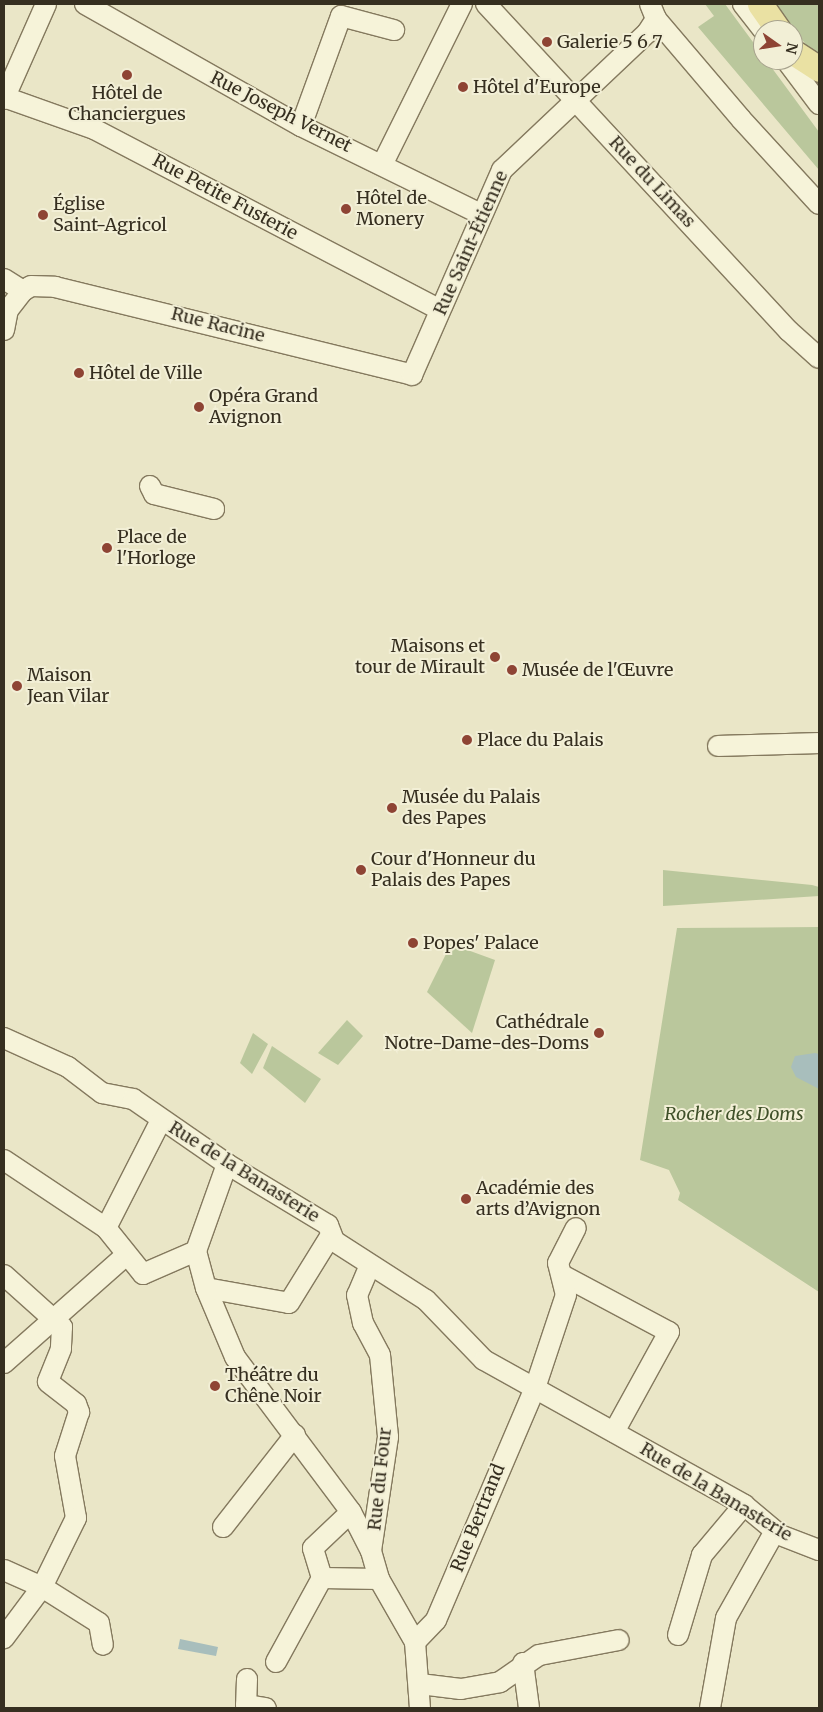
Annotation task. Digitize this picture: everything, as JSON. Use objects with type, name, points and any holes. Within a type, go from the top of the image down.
[{"type":"main road","points":[[760,4],[771,20]]},
{"type":"main road","points":[[803,59],[819,70]]},
{"type":"street","points":[[4,97],[46,4]]},
{"type":"street","name":"Rue Joseph Vernet","points":[[85,4],[302,126],[383,163],[481,214]]},
{"type":"street","points":[[383,163],[462,4]]},
{"type":"street","name":"Rue du Limas","points":[[486,4],[789,331],[819,358]]},
{"type":"street","points":[[743,4],[755,20]]},
{"type":"street","points":[[653,11],[819,204]]},
{"type":"street","name":"Rue Saint-Étienne","points":[[412,375],[481,214],[502,170],[647,33],[653,11]]},
{"type":"street","points":[[302,126],[341,16],[394,30]]},
{"type":"street","points":[[794,70],[819,104]]},
{"type":"street","name":"Rue Petite Fusterie","points":[[4,97],[94,130],[440,310]]},
{"type":"street","points":[[4,278],[23,291],[8,310],[4,330]]},
{"type":"street","name":"Rue Racine","points":[[23,291],[31,286],[55,286],[253,342],[412,375]]},
{"type":"street","points":[[150,486],[154,494],[214,509]]},
{"type":"street","points":[[718,746],[819,743]]},
{"type":"street","name":"Rue de la Banasterie","points":[[4,1038],[68,1067],[102,1092],[124,1094],[227,1164],[328,1225],[331,1236],[370,1265],[426,1300],[484,1360],[744,1505],[775,1530],[819,1550]]},
{"type":"street","points":[[106,1228],[161,1120]]},
{"type":"street","points":[[4,1160],[106,1228],[125,1256],[143,1274],[196,1251]]},
{"type":"street","points":[[227,1164],[196,1251],[206,1288],[235,1357],[351,1512],[371,1551],[379,1579],[415,1642],[420,1684],[420,1708]]},
{"type":"street","name":"Rue Bertrand","points":[[415,1642],[436,1620],[535,1388],[566,1295],[564,1276],[558,1264],[576,1228]]},
{"type":"street","points":[[206,1288],[289,1303],[331,1236]]},
{"type":"street","points":[[4,1363],[45,1324],[125,1256]]},
{"type":"street","name":"Rue du Four","points":[[370,1265],[357,1294],[363,1323],[380,1355],[388,1437],[371,1551]]},
{"type":"street","points":[[4,1275],[45,1324],[64,1334],[48,1382],[76,1404],[79,1412],[65,1456],[76,1518],[42,1587],[4,1638]]},
{"type":"street","points":[[564,1276],[668,1332],[614,1432]]},
{"type":"street","points":[[223,1527],[264,1469],[294,1435]]},
{"type":"street","points":[[678,1635],[702,1555],[744,1505]]},
{"type":"street","points":[[276,1662],[322,1578],[313,1548],[351,1512]]},
{"type":"street","points":[[710,1708],[726,1618],[775,1530]]},
{"type":"street","points":[[4,1570],[42,1587],[100,1623],[103,1645]]},
{"type":"street","points":[[322,1578],[379,1579]]},
{"type":"street","points":[[420,1684],[461,1689],[500,1682],[523,1663],[538,1655],[619,1640]]},
{"type":"street","points":[[523,1663],[529,1708]]},
{"type":"street","points":[[248,1679],[246,1705],[266,1708]]},
{"type":"green space","points":[[705,4],[725,4],[753,42],[753,70],[773,70],[819,132],[819,170],[698,27],[714,16]]},
{"type":"green space","points":[[776,4],[819,4],[819,53],[809,49],[803,41],[803,20],[788,20]]},
{"type":"green space","points":[[663,870],[812,885],[819,887],[819,896],[663,906]]},
{"type":"green space","name":"Rocher des Doms","points":[[819,927],[819,1292],[678,1200],[680,1193],[669,1170],[640,1160],[677,928]]},
{"type":"green space","points":[[451,944],[495,960],[472,1033],[427,992]]},
{"type":"green space","points":[[347,1020],[363,1036],[338,1065],[318,1053]]},
{"type":"green space","points":[[253,1033],[268,1044],[252,1074],[240,1063]]},
{"type":"green space","points":[[272,1046],[321,1079],[305,1103],[263,1068]]},
{"type":"water","points":[[819,1054],[819,1089],[796,1077],[791,1067],[795,1056]]},
{"type":"water","points":[[180,1639],[218,1647],[216,1656],[178,1649]]},
{"type":"place","name":"Galerie 5 6 7","points":[[547,42]]},
{"type":"place","name":"Hôtel de Chanciergues","points":[[127,75]]},
{"type":"place","name":"Hôtel d'Europe","points":[[463,87]]},
{"type":"place","name":"Hôtel de Monery","points":[[346,209]]},
{"type":"place","name":"Église Saint-Agricol","points":[[43,215]]},
{"type":"place","name":"Hôtel de Ville","points":[[79,373]]},
{"type":"place","name":"Opéra Grand Avignon","points":[[199,407]]},
{"type":"place","name":"Place de l'Horloge","points":[[107,548]]},
{"type":"place","name":"Maisons et tour de Mirault","points":[[495,657]]},
{"type":"place","name":"Musée de l'Œuvre","points":[[512,670]]},
{"type":"place","name":"Maison Jean Vilar","points":[[17,686]]},
{"type":"place","name":"Place du Palais","points":[[467,740]]},
{"type":"place","name":"Musée du Palais des Papes","points":[[392,808]]},
{"type":"place","name":"Cour d'Honneur du Palais des Papes","points":[[361,870]]},
{"type":"place","name":"Popes' Palace","points":[[413,943]]},
{"type":"place","name":"Cathédrale Notre-Dame-des-Doms","points":[[599,1033]]},
{"type":"place","name":"Académie des arts d’Avignon","points":[[466,1199]]},
{"type":"place","name":"Théâtre du Chêne Noir","points":[[215,1386]]}]
